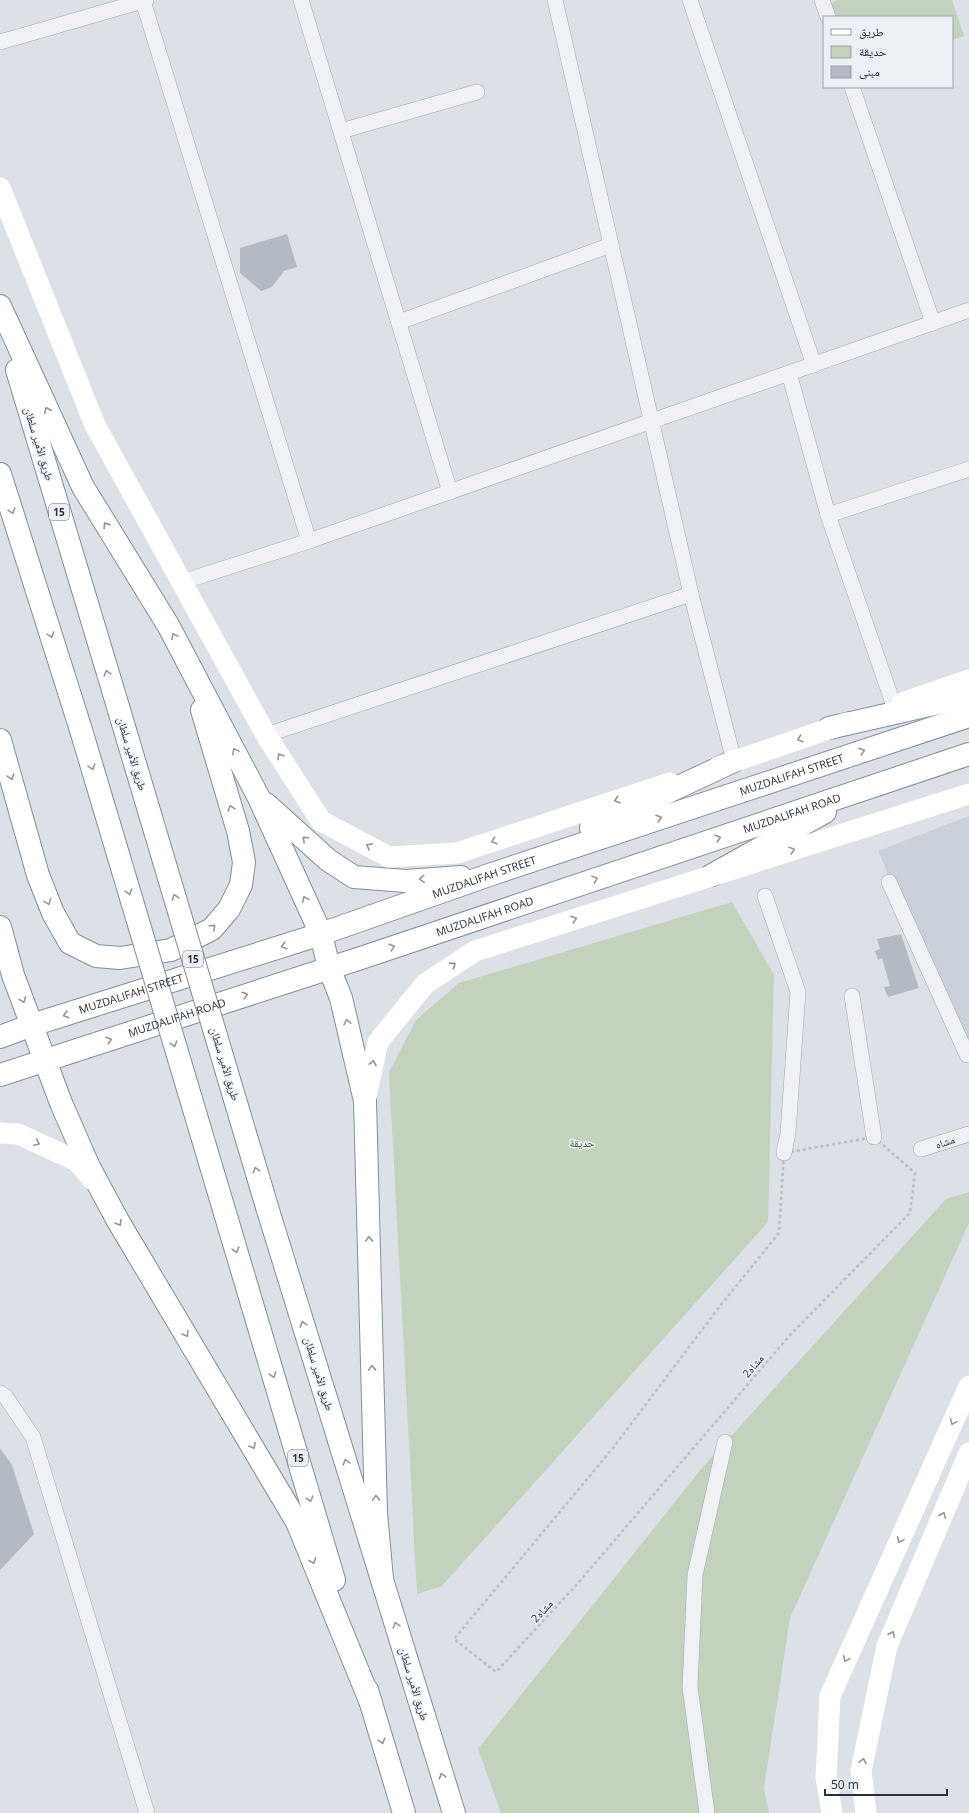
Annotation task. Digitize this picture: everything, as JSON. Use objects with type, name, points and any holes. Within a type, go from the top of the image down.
[{"type":"highway","points":[[0,306],[83,487],[168,625],[259,798],[321,934],[329,968],[341,998],[365,1101],[376,1513],[382,1579]]},
{"type":"highway","name":"طريق الأمير سلطان","points":[[0,314],[268,1207],[454,1813]]},
{"type":"highway","name":"15","points":[[0,474],[81,730],[404,1813]]},
{"type":"highway","points":[[0,740],[38,876],[53,913],[70,943],[96,956],[120,958],[171,950],[212,929],[225,914],[241,886],[244,862],[223,781],[187,662]]},
{"type":"highway","points":[[829,728],[969,696]]},
{"type":"highway","name":"MUZDALIFAH STREET","points":[[3,1036],[321,934],[489,875],[969,716]]},
{"type":"highway","name":"MUZDALIFAH ROAD","points":[[7,1073],[361,958],[969,754]]},
{"type":"highway","points":[[913,773],[969,758]]},
{"type":"highway","points":[[259,798],[328,860],[354,877],[406,881],[489,875],[734,762]]},
{"type":"highway","points":[[712,876],[870,787]]},
{"type":"highway","points":[[350,924],[332,939],[337,954],[361,958]]},
{"type":"highway","points":[[0,927],[13,975],[60,1103],[118,1222],[297,1522],[371,1703]]},
{"type":"highway","points":[[3,1036],[25,1042],[28,1056],[7,1073]]},
{"type":"street","points":[[0,42],[144,0],[309,541]]},
{"type":"street","points":[[301,0],[450,492]]},
{"type":"street","points":[[555,0],[691,594],[734,762]]},
{"type":"street","points":[[690,0],[814,365]]},
{"type":"street","points":[[823,0],[828,16]]},
{"type":"street","points":[[852,88],[933,323]]},
{"type":"street","points":[[340,131],[477,92]]},
{"type":"street","points":[[0,188],[94,425],[266,735],[321,820],[389,856],[457,853],[734,762],[969,680]]},
{"type":"street","points":[[399,322],[611,245]]},
{"type":"street","points":[[182,582],[309,541],[969,310]]},
{"type":"street","points":[[789,373],[828,515],[894,706]]},
{"type":"street","points":[[828,515],[969,469]]},
{"type":"street","points":[[266,735],[691,594]]},
{"type":"street","points":[[365,1101],[378,1042],[425,984],[475,951],[969,794]]},
{"type":"street","points":[[889,882],[967,1055],[969,1055]]},
{"type":"street","points":[[765,896],[798,992],[788,1134],[784,1153]]},
{"type":"street","points":[[852,996],[874,1137]]},
{"type":"street","points":[[0,1133],[18,1134],[76,1161],[101,1188]]},
{"type":"street","name":"مشاه","points":[[922,1149],[969,1134]]},
{"type":"street","points":[[832,1813],[826,1778],[830,1696],[969,1386]]},
{"type":"street","points":[[0,1393],[5,1396],[33,1437],[148,1813]]},
{"type":"street","points":[[707,1813],[690,1687],[694,1583],[725,1442]]},
{"type":"street","points":[[866,1813],[861,1771],[887,1646],[969,1453]]},
{"type":"path","name":"مشاه2","points":[[784,1153],[779,1233],[720,1306],[613,1448],[454,1639],[496,1672],[579,1582],[790,1335],[910,1213],[915,1173],[874,1137]]},
{"type":"path","points":[[784,1153],[874,1137]]},
{"type":"shaded area","points":[[969,816],[969,1055],[967,1055],[878,851]]},
{"type":"green space","points":[[838,0],[952,0],[964,36],[953,40],[953,16],[837,16],[831,3]]},
{"type":"green space","name":"حديقة","points":[[732,902],[774,975],[768,1222],[442,1586],[417,1594],[389,1072],[416,1020],[459,983]]},
{"type":"green space","points":[[969,1192],[969,1223],[790,1618],[764,1788],[769,1813],[501,1813],[478,1749],[702,1468],[946,1199]]},
{"type":"building","points":[[287,234],[297,267],[284,271],[272,287],[261,291],[240,273],[240,248]]},
{"type":"building","points":[[901,934],[919,988],[888,997],[884,987],[890,986],[882,958],[878,960],[875,951],[880,949],[877,939]]},
{"type":"building","points":[[0,1448],[12,1465],[34,1534],[0,1570]]}]
